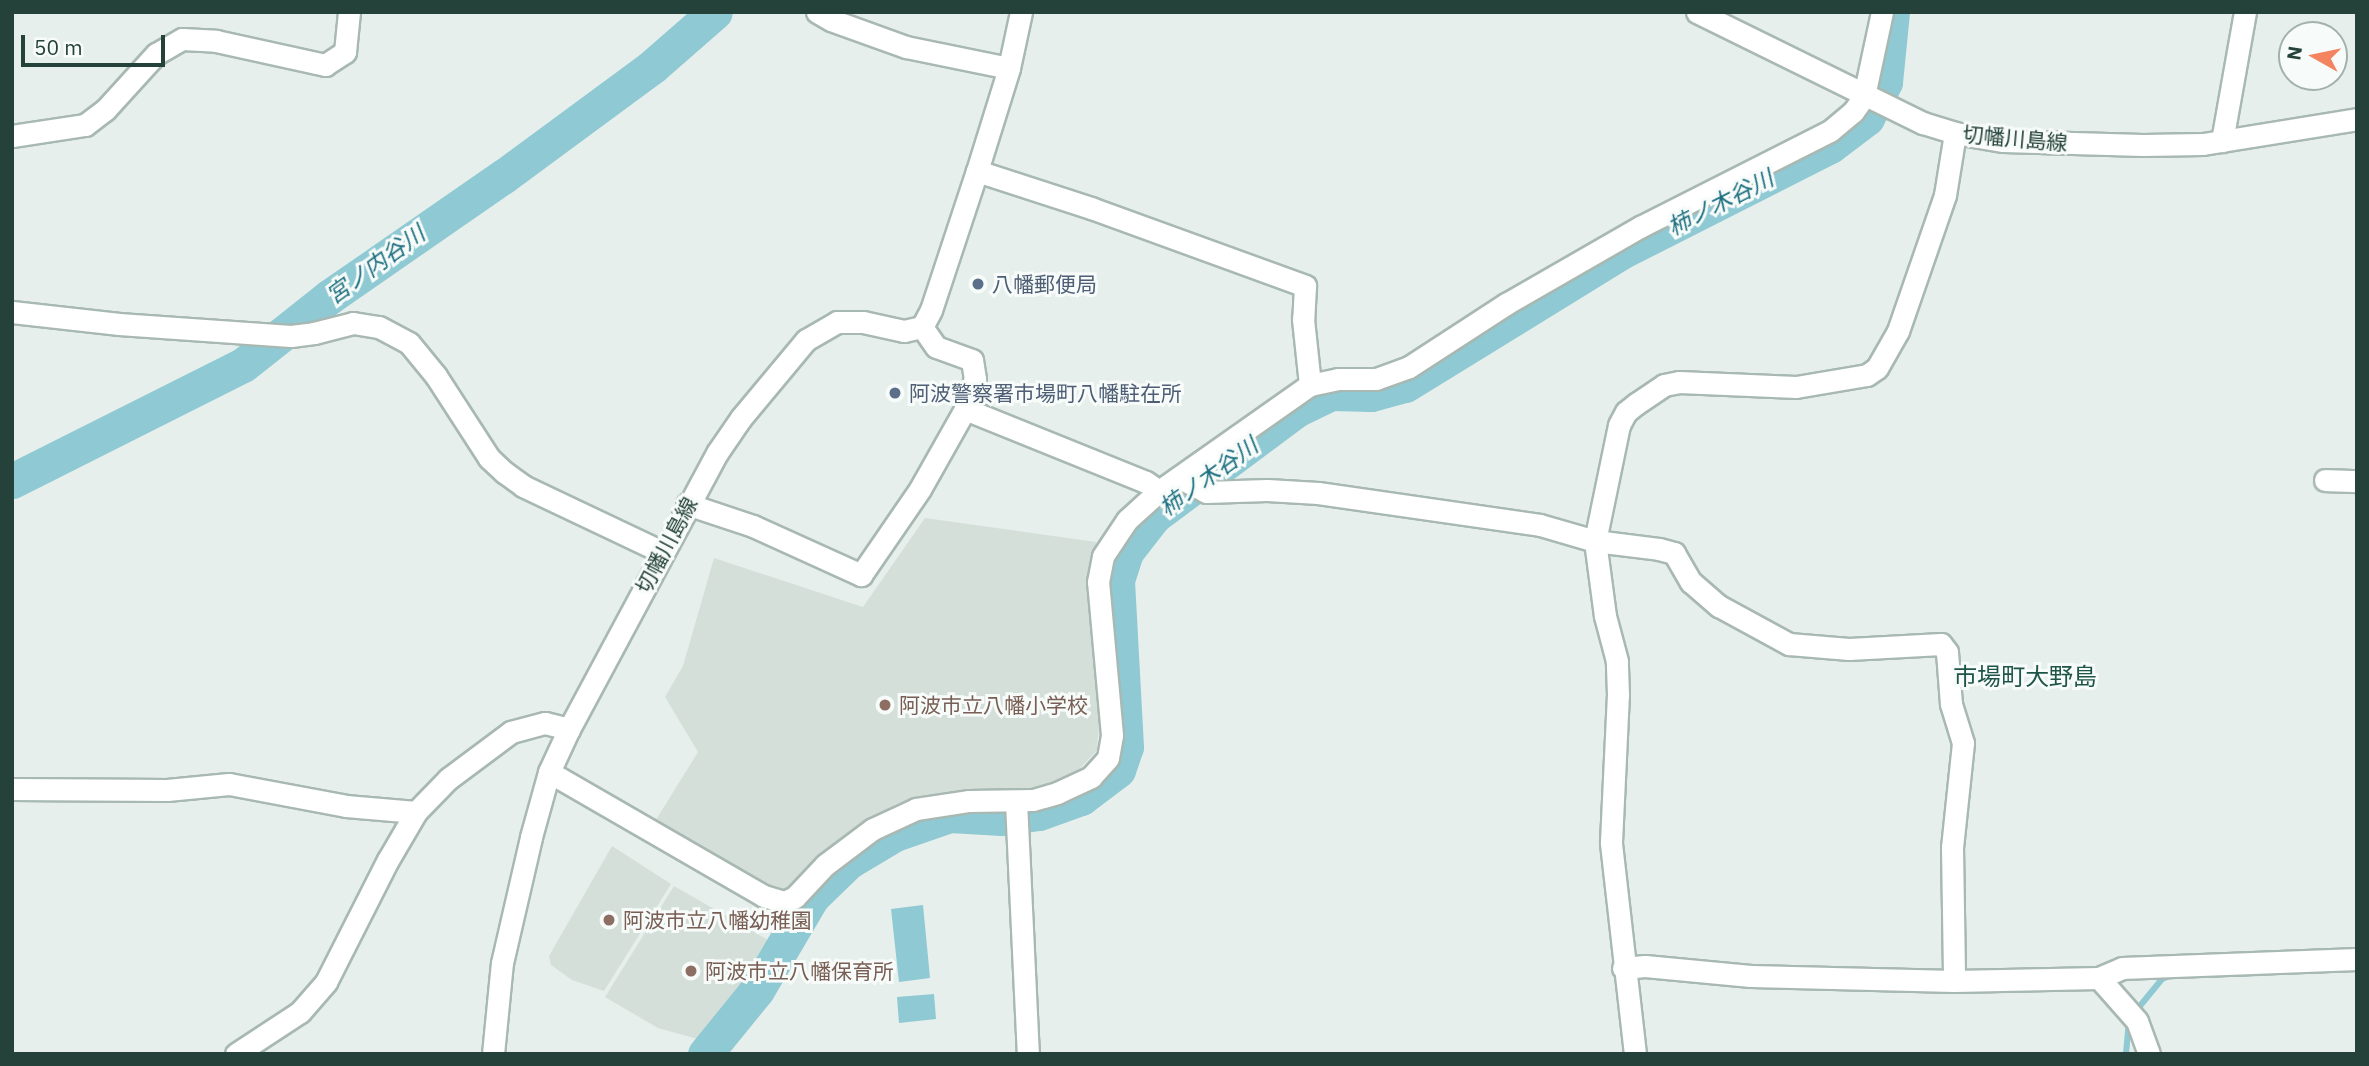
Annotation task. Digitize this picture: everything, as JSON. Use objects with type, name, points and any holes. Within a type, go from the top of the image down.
[{"type":"street","points":[[12,136],[85,125],[105,110],[156,54],[182,39],[216,41],[325,65],[345,52],[348,12]]},
{"type":"street","points":[[817,12],[831,20],[906,47],[1009,68]]},
{"type":"street","points":[[687,504],[753,526],[861,575],[920,489],[965,408],[975,379],[972,360],[936,347],[922,327],[931,310],[977,171],[1009,68],[1021,12]]},
{"type":"street","name":"切幡川島線","points":[[1697,12],[1923,123],[1955,133],[2003,141],[2143,145],[2222,141],[2357,119]]},
{"type":"street","points":[[549,772],[764,897],[784,902],[795,897],[825,865],[873,829],[916,808],[969,801],[1016,802],[1057,793],[1091,777],[1108,758],[1112,735],[1098,582],[1103,556],[1127,520],[1159,491],[1188,483],[1310,385],[1338,379],[1376,379],[1409,367],[1506,304],[1640,227],[1830,131],[1872,100],[1882,12]]},
{"type":"street","points":[[2222,141],[2245,12]]},
{"type":"street","points":[[1635,1054],[1623,968],[1611,842],[1618,695],[1617,660],[1601,594],[1595,541],[1619,425],[1626,412],[1664,385],[1679,382],[1796,387],[1867,375],[1877,368],[1898,331],[1945,195],[1955,133]]},
{"type":"street","points":[[977,171],[1091,208],[1305,286],[1303,318],[1310,385]]},
{"type":"street","points":[[12,312],[119,324],[291,335],[314,333],[353,323],[379,327],[409,343],[436,376],[489,458],[504,472],[523,486],[662,552]]},
{"type":"street","name":"切幡川島線","points":[[493,1054],[502,963],[549,772],[687,504],[741,418],[806,340],[837,323],[863,322],[904,331],[922,327]]},
{"type":"street","points":[[965,408],[1146,482],[1159,491]]},
{"type":"street","points":[[2325,480],[2357,481]]},
{"type":"street","points":[[1188,483],[1206,492],[1267,490],[1343,497],[1540,525],[1595,541],[1674,553],[1691,582],[1718,606],[1789,644],[1849,649],[1941,645],[1947,652],[1951,704],[1963,743],[1952,847],[1954,981]]},
{"type":"street","points":[[236,1054],[300,1012],[326,982],[388,860],[416,812],[448,779],[511,732],[545,723],[569,729]]},
{"type":"street","points":[[12,789],[167,790],[229,784],[346,806],[416,812]]},
{"type":"street","points":[[1016,802],[1028,1054]]},
{"type":"street","points":[[1623,968],[1645,966],[1751,976],[1954,981],[2099,978],[2122,968],[2357,960]]},
{"type":"street","points":[[2099,978],[2132,1016],[2149,1054]]},
{"type":"shaded area","name":"阿波市立八幡小学校","points":[[925,518],[1096,542],[1091,583],[1100,714],[1097,750],[1072,777],[1034,791],[959,791],[896,804],[827,848],[794,889],[775,894],[654,823],[698,752],[665,697],[683,666],[714,558],[863,607]]},
{"type":"shaded area","name":"阿波市立八幡幼稚園","points":[[612,846],[671,884],[604,991],[572,980],[551,965],[549,956]]},
{"type":"shaded area","name":"阿波市立八幡保育所","points":[[674,886],[775,944],[719,1045],[658,1028],[605,997]]},
{"type":"water","points":[[923,905],[930,978],[899,982],[891,909]]},
{"type":"water","points":[[934,994],[936,1019],[899,1023],[897,997]]},
{"type":"waterway","name":"宮ノ内谷川","points":[[12,481],[243,365],[329,297],[504,176],[653,66],[715,12]]},
{"type":"waterway","name":"柿ノ木谷川","points":[[705,1054],[757,990],[812,897],[848,862],[895,834],[950,815],[1002,818],[1039,813],[1081,798],[1118,770],[1126,747],[1117,580],[1126,552],[1154,516],[1296,410],[1331,393],[1371,394],[1405,385],[1621,252],[1830,146],[1867,118],[1885,82],[1892,12]]},
{"type":"waterway","points":[[2202,975],[2261,973]]},
{"type":"waterway","points":[[2135,1012],[2162,979],[2174,974]]},
{"type":"waterway","points":[[2126,1054],[2129,1021]]},
{"type":"place","name":"八幡郵便局","points":[[978,284]]},
{"type":"place","name":"阿波警察署市場町八幡駐在所","points":[[895,393]]},
{"type":"place","name":"阿波市立八幡小学校","points":[[885,705]]},
{"type":"place","name":"阿波市立八幡幼稚園","points":[[609,920]]},
{"type":"place","name":"阿波市立八幡保育所","points":[[691,971]]},
{"type":"district","name":"市場町大野島","points":[[2025,677]]}]
